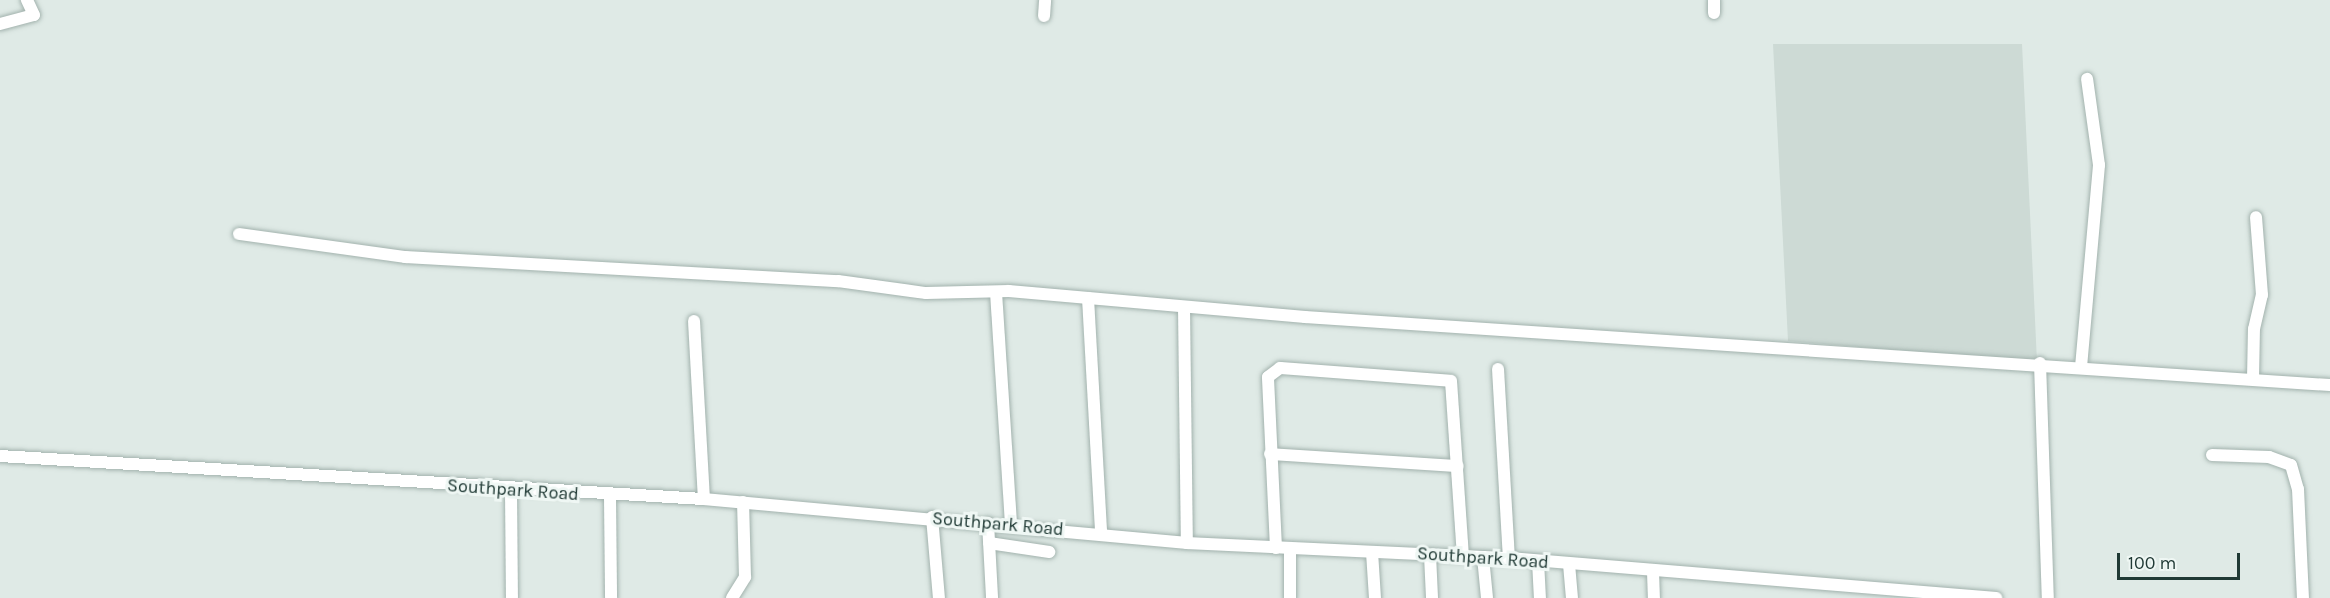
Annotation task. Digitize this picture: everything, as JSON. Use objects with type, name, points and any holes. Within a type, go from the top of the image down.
[{"type":"street","points":[[0,24],[34,15],[27,0]]},
{"type":"street","points":[[1044,16],[1045,0]]},
{"type":"street","points":[[2081,367],[2099,165],[2087,79]]},
{"type":"street","points":[[2253,380],[2253,329],[2262,295],[2256,217]]},
{"type":"street","points":[[239,234],[405,257],[838,280],[926,293],[996,292],[1088,298],[1184,307],[2040,363],[2330,385]]},
{"type":"street","points":[[996,292],[1011,525]]},
{"type":"street","points":[[1088,298],[1101,533]]},
{"type":"street","points":[[1184,307],[1187,543]]},
{"type":"street","points":[[694,321],[704,499]]},
{"type":"street","points":[[2040,363],[2048,598]]},
{"type":"street","points":[[1276,548],[1268,377],[1280,368],[1451,381],[1463,556]]},
{"type":"street","points":[[1498,369],[1509,558]]},
{"type":"street","points":[[1270,454],[1458,466]]},
{"type":"street","points":[[2212,455],[2269,458],[2291,465],[2298,489],[2303,598]]},
{"type":"street","name":"Southpark Road","points":[[0,456],[610,496],[704,499],[932,517],[1187,543],[1509,558],[1653,572],[1996,598]]},
{"type":"street","points":[[512,490],[512,598]]},
{"type":"street","points":[[610,496],[610,598]]},
{"type":"street","points":[[732,598],[745,577],[743,502]]},
{"type":"street","points":[[932,517],[939,598]]},
{"type":"street","points":[[988,523],[992,598]]},
{"type":"street","points":[[989,543],[1049,552]]},
{"type":"street","points":[[1290,548],[1290,598]]},
{"type":"street","points":[[1372,552],[1375,598]]},
{"type":"street","points":[[1430,555],[1432,598]]},
{"type":"street","points":[[1484,557],[1487,598]]},
{"type":"street","points":[[1538,561],[1540,598]]},
{"type":"street","points":[[1569,564],[1572,598]]},
{"type":"street","points":[[1653,572],[1654,598]]},
{"type":"shaded area","points":[[1773,44],[2022,44],[2037,362],[1788,341]]}]
